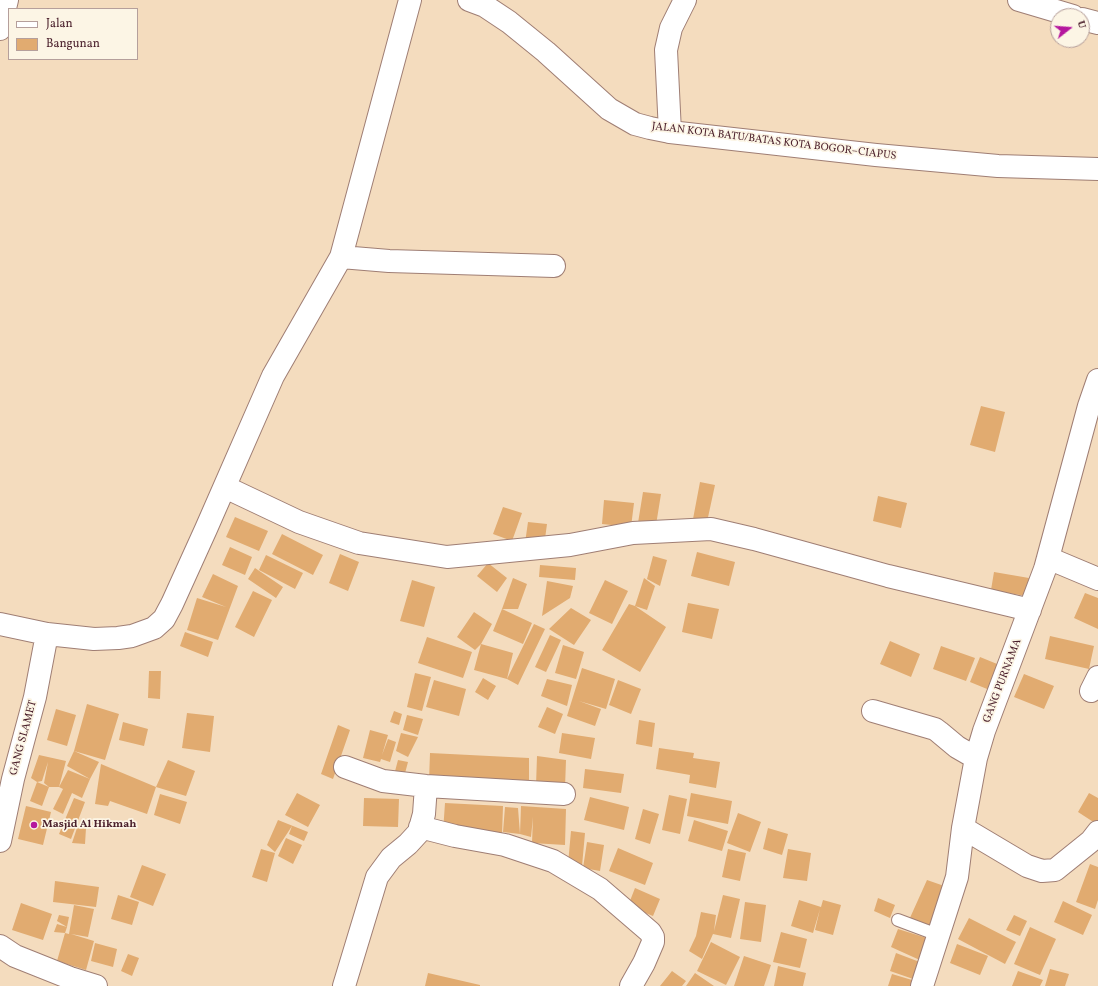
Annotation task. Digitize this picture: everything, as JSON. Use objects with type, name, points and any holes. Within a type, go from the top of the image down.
[{"type":"street","points":[[0,29],[8,0]]},
{"type":"street","points":[[0,624],[47,634],[94,639],[118,638],[146,631],[159,624],[164,619],[225,487],[273,376],[341,257],[410,0]]},
{"type":"street","name":"JALAN KOTA BATU/BATAS KOTA BOGOR–CIAPUS","points":[[469,0],[485,6],[510,22],[546,52],[609,109],[635,124],[670,132],[876,155],[998,166],[1098,169]]},
{"type":"street","points":[[670,132],[666,50],[671,28],[685,0]]},
{"type":"street","points":[[1019,0],[1050,9]]},
{"type":"street","points":[[341,257],[389,261],[554,266]]},
{"type":"street","name":"GANG PURNAMA","points":[[922,986],[955,888],[963,828],[976,758],[984,731],[1048,558],[1089,406],[1098,380]]},
{"type":"street","points":[[225,487],[299,522],[359,543],[440,556],[455,557],[570,545],[633,533],[711,529],[754,539],[888,576],[1030,610]]},
{"type":"street","points":[[1048,558],[1098,579]]},
{"type":"street","name":"GANG SLAMET","points":[[0,841],[35,697],[47,634]]},
{"type":"street","points":[[873,711],[935,729],[957,747],[976,758]]},
{"type":"street","points":[[345,768],[383,780],[426,786],[564,794]]},
{"type":"street","points":[[344,986],[377,877],[391,858],[416,837],[424,814],[426,786]]},
{"type":"street","points":[[420,827],[455,836],[505,845],[553,861],[600,889],[650,932],[653,937],[653,942],[644,963],[631,986]]},
{"type":"street","points":[[963,828],[1027,866],[1042,871],[1055,870],[1086,846],[1098,832]]},
{"type":"street","points":[[0,946],[15,956],[70,978],[96,986]]},
{"type":"lane","points":[[898,920],[938,935]]},
{"type":"building","points":[[981,406],[1005,412],[995,452],[970,445]]},
{"type":"building","points":[[700,482],[715,485],[707,522],[693,519]]},
{"type":"building","points":[[643,492],[661,494],[656,525],[638,523]]},
{"type":"building","points":[[878,496],[907,503],[901,528],[873,521]]},
{"type":"building","points":[[604,500],[634,503],[631,527],[602,524]]},
{"type":"building","points":[[503,507],[522,513],[512,541],[493,534]]},
{"type":"building","points":[[235,517],[268,531],[259,551],[226,537]]},
{"type":"building","points":[[528,522],[547,524],[544,546],[525,543]]},
{"type":"building","points":[[282,534],[323,555],[313,575],[272,554]]},
{"type":"building","points":[[230,547],[252,557],[245,575],[222,565]]},
{"type":"building","points":[[697,552],[735,562],[729,586],[691,576]]},
{"type":"building","points":[[340,554],[359,562],[348,591],[329,583]]},
{"type":"building","points":[[266,555],[303,573],[295,589],[259,570]]},
{"type":"building","points":[[653,556],[667,560],[660,586],[647,579]]},
{"type":"building","points":[[488,563],[507,578],[497,592],[477,576]]},
{"type":"building","points":[[540,565],[576,568],[575,580],[539,577]]},
{"type":"building","points":[[255,568],[283,587],[276,598],[248,579]]},
{"type":"building","points":[[994,572],[1029,578],[1026,596],[991,590]]},
{"type":"building","points":[[213,574],[238,586],[218,640],[187,630],[197,598],[226,607],[202,597]]},
{"type":"building","points":[[513,578],[527,584],[518,609],[502,609]]},
{"type":"building","points":[[644,578],[655,586],[647,610],[635,606]]},
{"type":"building","points":[[412,580],[435,587],[424,627],[400,621]]},
{"type":"building","points":[[605,580],[628,591],[612,624],[589,613]]},
{"type":"building","points":[[547,581],[573,586],[570,598],[542,616]]},
{"type":"building","points":[[253,591],[272,600],[254,637],[235,627]]},
{"type":"building","points":[[1085,593],[1098,598],[1098,629],[1074,618]]},
{"type":"building","points":[[688,603],[719,609],[712,639],[682,632]]},
{"type":"building","points":[[629,604],[635,606],[666,627],[640,672],[602,650]]},
{"type":"building","points":[[571,608],[591,620],[574,645],[549,629]]},
{"type":"building","points":[[502,609],[532,623],[523,644],[493,631]]},
{"type":"building","points":[[474,612],[492,624],[481,644],[475,650],[457,637]]},
{"type":"building","points":[[534,624],[545,629],[518,685],[507,679]]},
{"type":"building","points":[[185,632],[213,642],[208,657],[180,646]]},
{"type":"building","points":[[550,635],[561,640],[546,672],[535,667]]},
{"type":"building","points":[[1050,636],[1094,646],[1089,669],[1045,659]]},
{"type":"building","points":[[427,637],[472,652],[463,678],[418,663]]},
{"type":"building","points":[[890,641],[920,654],[911,677],[880,664]]},
{"type":"building","points":[[481,644],[513,653],[507,679],[474,670]]},
{"type":"building","points":[[563,645],[584,652],[576,679],[555,673]]},
{"type":"building","points":[[941,646],[975,658],[966,681],[933,669]]},
{"type":"building","points":[[980,657],[1002,666],[992,691],[970,682]]},
{"type":"building","points":[[582,668],[615,679],[606,709],[579,701],[601,709],[595,726],[567,716]]},
{"type":"building","points":[[149,671],[161,671],[160,699],[148,698]]},
{"type":"building","points":[[415,673],[431,677],[422,711],[407,707]]},
{"type":"building","points":[[1024,674],[1054,686],[1044,709],[1014,697]]},
{"type":"building","points":[[483,678],[496,686],[488,700],[475,692]]},
{"type":"building","points":[[547,679],[572,685],[567,706],[541,696]]},
{"type":"building","points":[[434,680],[466,689],[459,716],[426,707]]},
{"type":"building","points":[[618,680],[641,689],[631,714],[609,705]]},
{"type":"building","points":[[87,704],[119,714],[105,760],[74,751]]},
{"type":"building","points":[[547,707],[563,714],[555,734],[538,727]]},
{"type":"building","points":[[56,709],[76,715],[67,746],[47,740]]},
{"type":"building","points":[[394,711],[402,714],[399,725],[390,722]]},
{"type":"building","points":[[187,713],[214,716],[210,752],[182,748]]},
{"type":"building","points":[[407,715],[423,719],[418,735],[403,730]]},
{"type":"building","points":[[639,720],[655,723],[652,747],[636,744]]},
{"type":"building","points":[[123,722],[148,729],[144,746],[119,740]]},
{"type":"building","points":[[338,725],[350,730],[333,779],[321,774]]},
{"type":"building","points":[[370,730],[388,735],[382,755],[388,739],[396,742],[390,762],[381,759],[380,762],[363,758]]},
{"type":"building","points":[[401,733],[418,737],[408,757],[396,751]]},
{"type":"building","points":[[562,733],[595,738],[591,759],[559,753]]},
{"type":"building","points":[[659,748],[694,753],[693,758],[720,762],[716,788],[689,783],[690,775],[656,769]]},
{"type":"building","points":[[74,751],[99,762],[90,779],[67,766]]},
{"type":"building","points":[[430,753],[529,758],[529,784],[429,781]]},
{"type":"building","points":[[39,755],[66,761],[59,787],[49,787],[44,783],[48,762],[42,781],[37,782],[31,778]]},
{"type":"building","points":[[537,756],[566,760],[565,788],[536,786]]},
{"type":"building","points":[[168,760],[195,771],[186,796],[156,787]]},
{"type":"building","points":[[398,760],[408,762],[404,777],[394,775]]},
{"type":"building","points":[[101,764],[156,787],[147,814],[110,801],[108,806],[95,804]]},
{"type":"building","points":[[585,769],[624,774],[621,793],[583,788]]},
{"type":"building","points":[[68,770],[90,779],[82,798],[72,793],[63,814],[53,809],[63,789],[59,787]]},
{"type":"building","points":[[37,782],[49,787],[42,806],[30,801]]},
{"type":"building","points":[[297,793],[320,805],[308,827],[285,815]]},
{"type":"building","points":[[691,793],[732,801],[728,824],[687,816]]},
{"type":"building","points":[[1089,793],[1098,798],[1098,825],[1078,812]]},
{"type":"building","points":[[160,794],[187,802],[180,824],[154,815]]},
{"type":"building","points":[[669,795],[687,799],[680,834],[662,830]]},
{"type":"building","points":[[590,797],[629,807],[624,830],[584,820]]},
{"type":"building","points":[[74,798],[85,802],[71,839],[59,834]]},
{"type":"building","points":[[364,798],[399,799],[398,827],[363,826]]},
{"type":"building","points":[[445,803],[503,806],[502,835],[443,832]]},
{"type":"building","name":"Masjid Al Hikmah","points":[[26,806],[51,812],[43,845],[18,839]]},
{"type":"building","points":[[521,806],[566,809],[565,845],[532,843],[533,817],[531,837],[520,834]]},
{"type":"building","points":[[505,807],[518,808],[520,834],[503,832]]},
{"type":"building","points":[[643,809],[659,814],[650,844],[635,839]]},
{"type":"building","points":[[738,813],[761,822],[750,852],[727,843]]},
{"type":"building","points":[[278,820],[308,832],[304,841],[289,834],[292,826],[275,852],[267,845]]},
{"type":"building","points":[[694,820],[728,831],[722,851],[688,841]]},
{"type":"building","points":[[78,825],[86,828],[85,844],[72,843]]},
{"type":"building","points":[[768,828],[788,834],[782,855],[763,849]]},
{"type":"building","points":[[571,831],[585,833],[582,866],[568,864]]},
{"type":"building","points":[[286,838],[302,845],[293,864],[278,856]]},
{"type":"building","points":[[587,842],[604,845],[600,871],[583,868]]},
{"type":"building","points":[[618,848],[653,863],[645,885],[609,871]]},
{"type":"building","points":[[261,849],[275,853],[267,882],[252,877]]},
{"type":"building","points":[[728,849],[746,853],[740,881],[722,877]]},
{"type":"building","points":[[788,849],[811,853],[807,881],[783,878]]},
{"type":"building","points":[[1090,864],[1098,867],[1098,900],[1095,909],[1076,902]]},
{"type":"building","points":[[142,865],[166,874],[153,906],[130,897]]},
{"type":"building","points":[[927,880],[950,888],[934,929],[909,920]]},
{"type":"building","points":[[55,881],[99,887],[96,907],[53,902]]},
{"type":"building","points":[[635,888],[660,899],[653,916],[628,906]]},
{"type":"building","points":[[118,895],[139,902],[132,925],[111,919]]},
{"type":"building","points":[[723,895],[740,899],[731,938],[713,934],[702,959],[689,951],[696,936],[701,912],[716,915],[714,931]]},
{"type":"building","points":[[878,898],[895,905],[890,918],[874,911]]},
{"type":"building","points":[[799,900],[821,907],[823,900],[841,905],[833,935],[815,930],[820,909],[813,933],[791,926]]},
{"type":"building","points":[[1063,901],[1092,915],[1083,935],[1054,922]]},
{"type":"building","points":[[745,902],[766,905],[761,942],[740,939]]},
{"type":"building","points":[[21,903],[52,914],[43,940],[12,930]]},
{"type":"building","points":[[74,905],[94,909],[88,937],[71,934],[94,941],[86,970],[57,961],[65,933],[69,934]]},
{"type":"building","points":[[59,915],[69,917],[67,927],[57,921]]},
{"type":"building","points":[[1014,915],[1027,921],[1020,936],[1006,930]]},
{"type":"building","points":[[969,918],[1016,942],[1005,964],[958,939]]},
{"type":"building","points":[[57,924],[67,927],[65,933],[54,932]]},
{"type":"building","points":[[1030,927],[1056,939],[1040,975],[1014,964]]},
{"type":"building","points":[[898,929],[930,939],[922,961],[891,947]]},
{"type":"building","points":[[781,932],[807,939],[800,968],[773,962]]},
{"type":"building","points":[[711,942],[740,957],[726,985],[697,971]]},
{"type":"building","points":[[95,943],[117,949],[113,967],[91,961]]},
{"type":"building","points":[[957,944],[988,956],[980,975],[950,963]]},
{"type":"building","points":[[896,953],[925,964],[919,981],[890,971]]},
{"type":"building","points":[[128,954],[139,958],[132,976],[121,971]]},
{"type":"building","points":[[744,956],[771,965],[764,986],[734,986]]},
{"type":"building","points":[[778,966],[806,973],[803,986],[774,986]]},
{"type":"building","points":[[1050,969],[1069,974],[1065,986],[1045,986]]},
{"type":"building","points":[[672,971],[686,981],[682,986],[660,986]]},
{"type":"building","points":[[1018,971],[1043,980],[1040,986],[1012,986]]},
{"type":"building","points":[[428,973],[480,985],[480,986],[425,986]]},
{"type":"building","points":[[695,973],[714,986],[686,986]]},
{"type":"building","points":[[892,974],[922,983],[921,986],[888,986]]},
{"type":"place","name":"Masjid Al Hikmah","points":[[34,825]]}]
